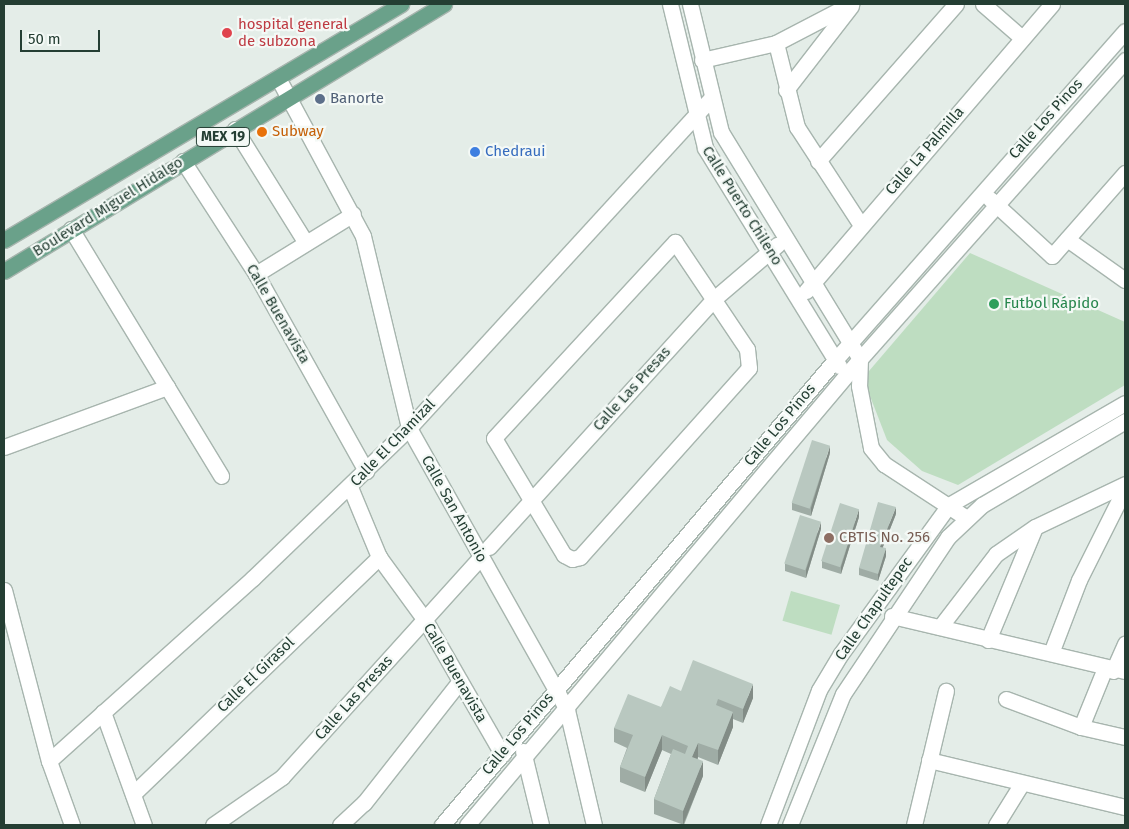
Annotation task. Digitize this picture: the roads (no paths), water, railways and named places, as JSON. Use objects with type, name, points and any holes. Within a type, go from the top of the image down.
[{"type":"main road","name":"Boulevard Miguel Hidalgo","points":[[4,271],[288,96],[444,4]]},
{"type":"main road","name":"Boulevard Miguel Hidalgo","points":[[4,240],[398,6]]},
{"type":"main road","points":[[398,6],[406,27]]},
{"type":"street","name":"Calle Puerto Chileno","points":[[673,4],[694,116],[705,148],[770,250],[845,377]]},
{"type":"street","name":"Calle Puerto Chileno","points":[[690,4],[711,98],[721,132],[784,239],[860,359]]},
{"type":"street","points":[[702,60],[776,43],[852,4]]},
{"type":"street","points":[[786,90],[852,4]]},
{"type":"street","points":[[818,161],[956,4]]},
{"type":"street","points":[[983,4],[1022,38]]},
{"type":"street","name":"Calle La Palmilla","points":[[799,300],[1052,4]]},
{"type":"street","name":"Calle Los Pinos","points":[[442,825],[836,359],[981,191],[1122,41]]},
{"type":"street","points":[[776,43],[786,90],[797,127],[861,226]]},
{"type":"street","name":"Calle Los Pinos","points":[[467,825],[567,710],[860,359],[1125,60]]},
{"type":"street","name":"Calle San Antonio","points":[[278,78],[353,214],[363,236],[409,428],[485,552],[567,710],[594,825]]},
{"type":"street","name":"Calle El Chamizal","points":[[49,761],[350,488],[409,428],[711,98]]},
{"type":"street","points":[[235,129],[306,243]]},
{"type":"street","name":"Calle Buenavista","points":[[183,161],[256,274],[366,471]]},
{"type":"street","points":[[981,191],[1052,256],[1125,173]]},
{"type":"street","points":[[256,274],[353,214]]},
{"type":"street","points":[[71,229],[221,476]]},
{"type":"street","points":[[1067,238],[1125,280]]},
{"type":"street","name":"Calle Las Presas","points":[[213,825],[282,777],[715,298],[784,239]]},
{"type":"street","points":[[675,242],[715,298],[751,359],[749,368],[580,557],[572,559],[564,555],[494,438],[675,242]]},
{"type":"street","points":[[860,359],[859,386],[871,448],[884,464],[949,504],[965,517]]},
{"type":"street","points":[[845,377],[859,386]]},
{"type":"street","points":[[4,447],[167,387]]},
{"type":"street","name":"Calle Chapultepec","points":[[768,825],[802,729],[824,683],[949,504],[1125,403]]},
{"type":"street","name":"Calle Chapultepec","points":[[790,825],[842,694],[892,616],[965,517],[1125,421]]},
{"type":"street","points":[[940,627],[984,567],[1035,527],[1125,486]]},
{"type":"street","points":[[1052,653],[1079,580],[1125,486]]},
{"type":"street","name":"Calle Buenavista","points":[[350,488],[379,557],[425,620],[502,754]]},
{"type":"street","points":[[988,640],[1035,527]]},
{"type":"street","name":"Calle El Girasol","points":[[133,794],[379,557]]},
{"type":"street","points":[[4,590],[49,761],[72,825]]},
{"type":"street","points":[[892,616],[988,640],[1052,653],[1115,670]]},
{"type":"street","points":[[1081,727],[1115,670],[1125,644]]},
{"type":"street","points":[[340,825],[364,803],[460,681]]},
{"type":"street","points":[[914,825],[946,691]]},
{"type":"street","points":[[1006,699],[1081,727],[1125,737]]},
{"type":"street","points":[[104,712],[144,825]]},
{"type":"street","points":[[518,735],[542,825]]},
{"type":"street","points":[[929,760],[1125,807]]},
{"type":"street","points":[[996,825],[1022,783]]},
{"type":"place","name":"hospital general de subzona","points":[[227,33]]},
{"type":"place","name":"Banorte","points":[[320,99]]},
{"type":"place","name":"Subway","points":[[262,132]]},
{"type":"place","name":"Chedraui","points":[[475,152]]},
{"type":"place","name":"Futbol Rápido","points":[[994,304]]},
{"type":"place","name":"CBTIS No. 256","points":[[829,538]]}]
